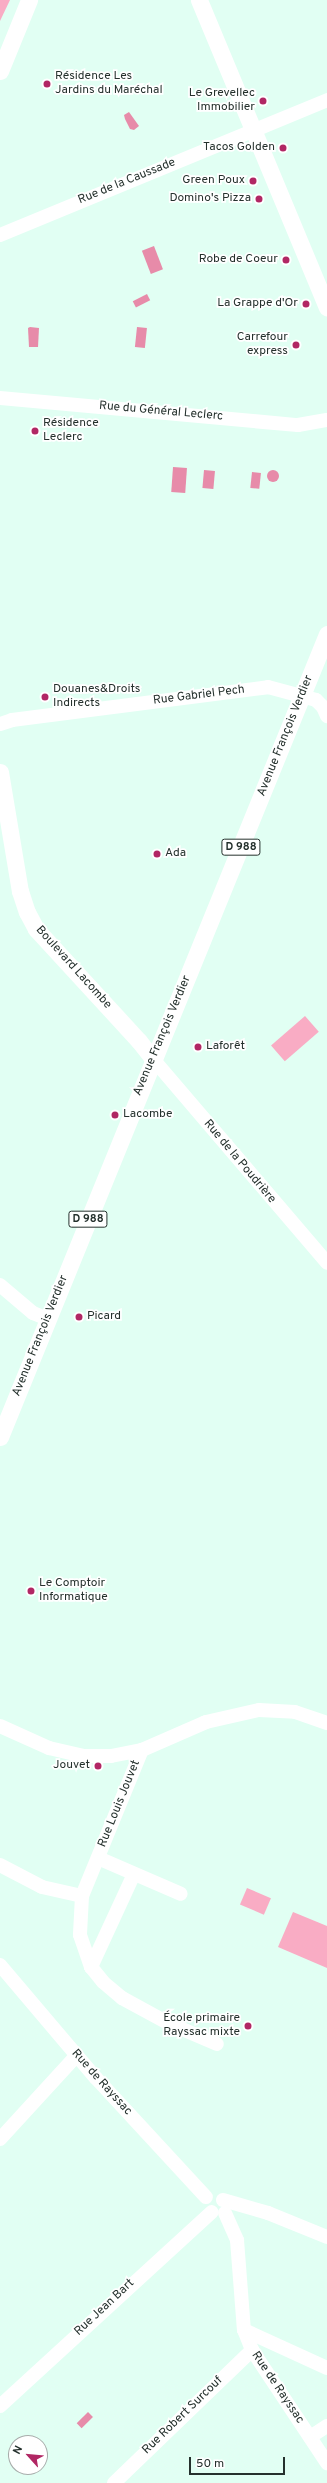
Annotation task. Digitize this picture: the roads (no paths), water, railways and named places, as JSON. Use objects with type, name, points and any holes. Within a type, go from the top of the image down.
[{"type":"main road","points":[[0,71],[29,0]]},
{"type":"main road","points":[[200,0],[327,307]]},
{"type":"main road","name":"Avenue François Verdier","points":[[0,1437],[327,634]]},
{"type":"main road","name":"Boulevard Lacombe","points":[[0,772],[20,891],[27,912],[36,929],[139,1040],[153,1059]]},
{"type":"street","name":"Rue de la Caussade","points":[[0,235],[327,100]]},
{"type":"street","name":"Rue du Général Leclerc","points":[[0,398],[298,425],[325,420]]},
{"type":"street","name":"Rue Gabriel Pech","points":[[0,724],[12,720],[268,687],[316,700],[327,716]]},
{"type":"street","name":"Rue de la Poudrière","points":[[153,1059],[327,1263]]},
{"type":"street","points":[[0,1285],[33,1313],[48,1319]]},
{"type":"street","points":[[2,1725],[49,1748],[84,1756],[111,1756],[142,1750],[206,1722],[259,1710],[294,1712],[327,1723]]},
{"type":"street","name":"Rue Louis Jouvet","points":[[142,1750],[82,1896],[80,1935],[91,1967],[103,1982],[122,1998],[168,2023],[216,2044]]},
{"type":"street","name":"Rue Louis Jouvet","points":[[98,1858],[181,1894]]},
{"type":"street","points":[[0,1865],[42,1887],[82,1896]]},
{"type":"street","points":[[91,1967],[134,1874]]},
{"type":"street","name":"Rue de Rayssac","points":[[0,1966],[76,2056],[206,2197],[220,2208],[237,2240],[244,2330],[252,2350],[327,2463]]},
{"type":"street","points":[[0,2139],[76,2056]]},
{"type":"street","points":[[220,2208],[268,2213],[327,2237]]},
{"type":"street","name":"Rue Jean Bart","points":[[0,2406],[220,2208]]},
{"type":"street","points":[[244,2330],[327,2368]]},
{"type":"street","name":"Rue Robert Surcouf","points":[[114,2483],[252,2350]]},
{"type":"street","points":[[310,2437],[327,2426]]},
{"type":"place","name":"Résidence Les Jardins du Maréchal","points":[[47,84]]},
{"type":"place","name":"Le Grevellec Immobilier","points":[[263,101]]},
{"type":"place","name":"Tacos Golden","points":[[283,148]]},
{"type":"place","name":"Green Poux","points":[[253,181]]},
{"type":"place","name":"Domino's Pizza","points":[[259,199]]},
{"type":"place","name":"Robe de Coeur","points":[[286,260]]},
{"type":"place","name":"La Grappe d'Or","points":[[306,304]]},
{"type":"place","name":"Carrefour express","points":[[296,345]]},
{"type":"place","name":"Résidence Leclerc","points":[[35,431]]},
{"type":"place","name":"Douanes&Droits Indirects","points":[[45,697]]},
{"type":"place","name":"Ada","points":[[157,854]]},
{"type":"place","name":"Laforêt","points":[[198,1047]]},
{"type":"place","name":"Lacombe","points":[[115,1115]]},
{"type":"place","name":"Picard","points":[[79,1317]]},
{"type":"place","name":"Le Comptoir Informatique","points":[[31,1591]]},
{"type":"place","name":"Jouvet","points":[[98,1766]]},
{"type":"place","name":"École primaire Rayssac mixte","points":[[248,2026]]}]
